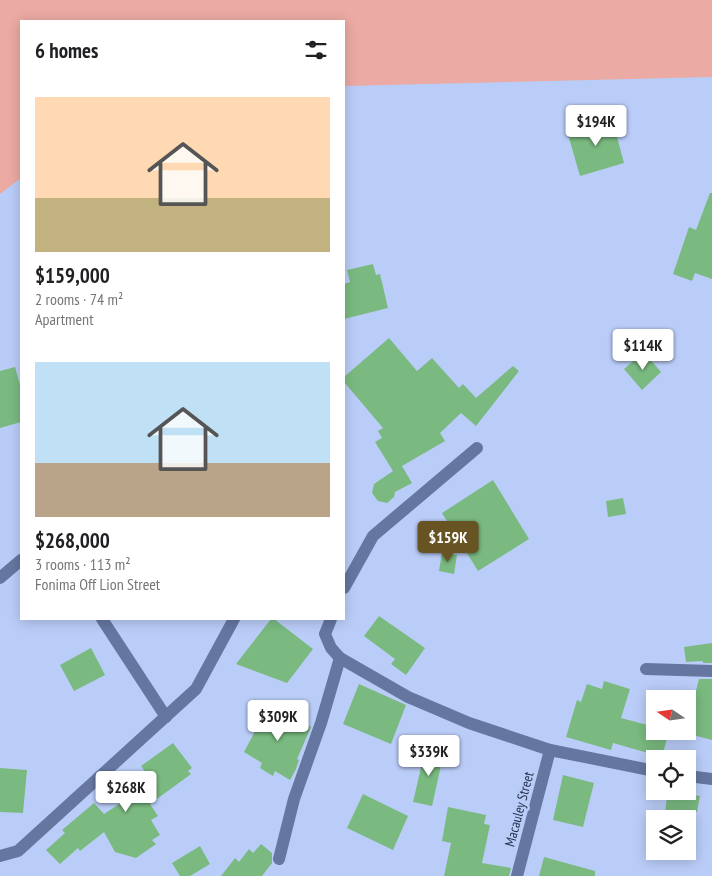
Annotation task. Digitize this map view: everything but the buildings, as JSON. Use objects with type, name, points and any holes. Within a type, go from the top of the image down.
[{"type":"street","points":[[345,586],[373,536],[477,448]]},
{"type":"street","points":[[0,578],[20,561]]},
{"type":"street","points":[[103,620],[166,717]]},
{"type":"street","points":[[0,856],[18,851],[196,689],[233,620]]},
{"type":"street","points":[[331,620],[325,634],[331,648],[340,658],[408,697],[468,723],[550,750],[646,769]]},
{"type":"street","points":[[279,859],[294,799],[340,658]]},
{"type":"street","points":[[646,669],[712,671]]},
{"type":"street","name":"Macauley Street","points":[[517,876],[550,750]]},
{"type":"street","points":[[696,777],[712,779]]},
{"type":"shaded area","points":[[0,0],[712,0],[712,77],[345,86],[345,20],[20,20],[20,179],[0,194]]}]
